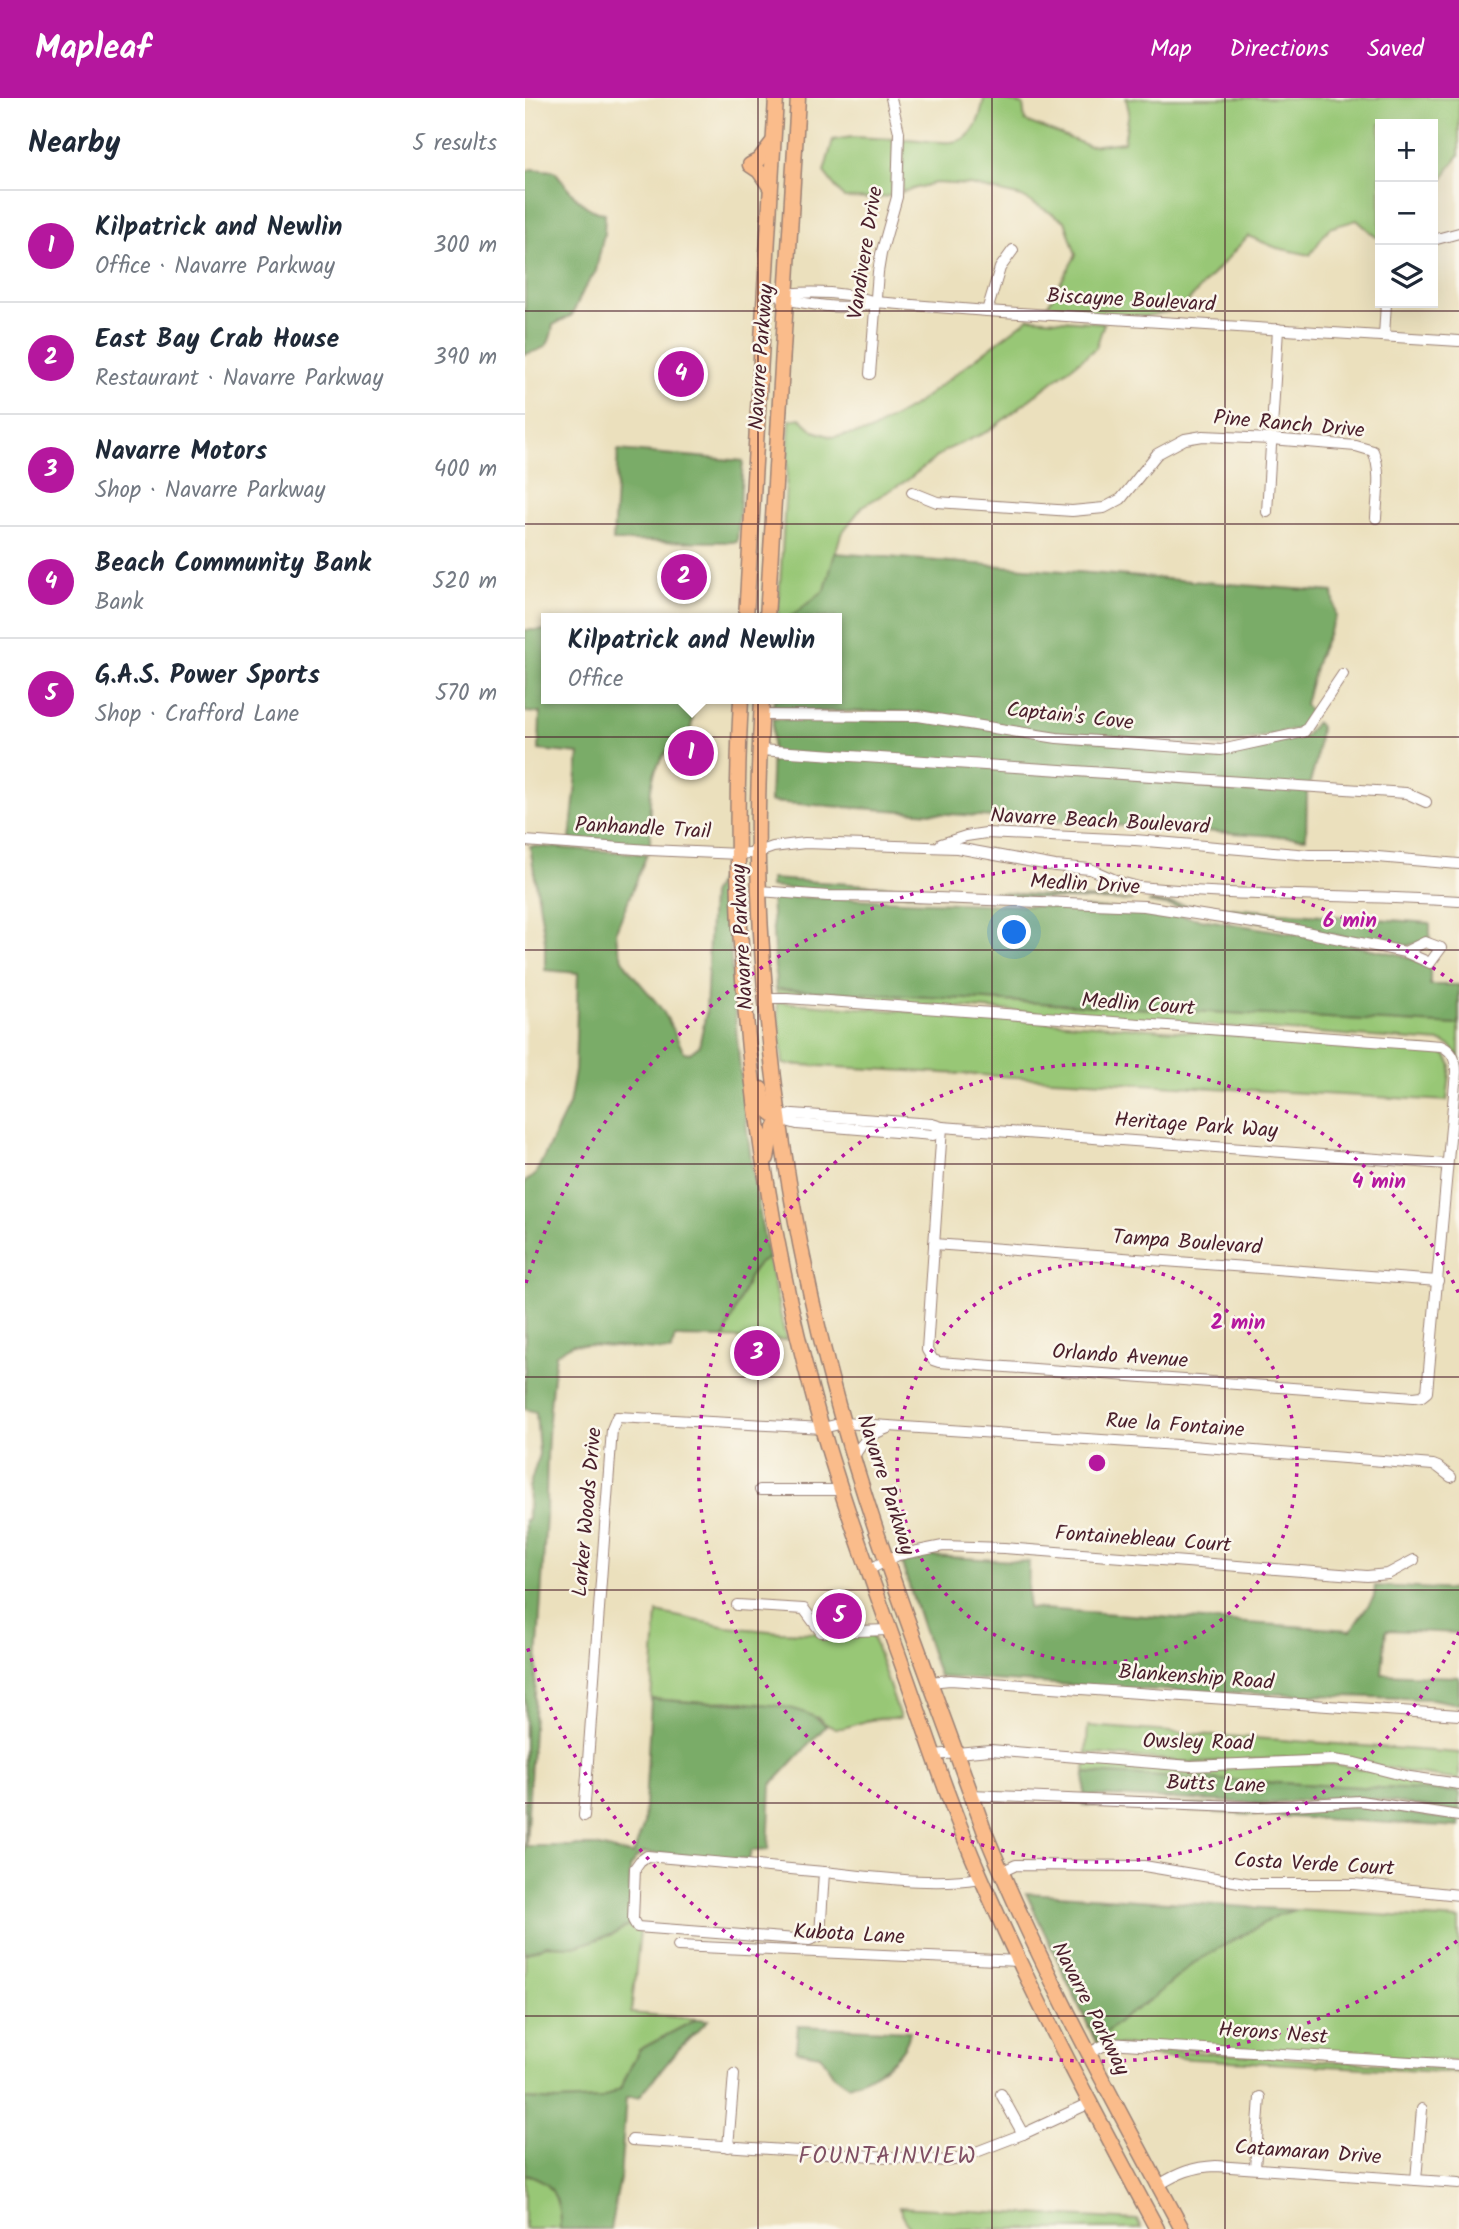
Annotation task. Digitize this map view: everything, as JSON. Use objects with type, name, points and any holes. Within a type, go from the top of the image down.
[{"type":"highway","name":"Navarre Parkway","points":[[746,613],[776,98]]},
{"type":"highway","name":"Navarre Parkway","points":[[767,613],[798,98]]},
{"type":"highway","points":[[770,187],[759,171],[750,165],[759,160],[773,142]]},
{"type":"highway","name":"Navarre Parkway","points":[[741,704],[738,810],[741,928],[753,1090],[786,1285],[823,1428],[868,1570],[981,1878],[1090,2103],[1157,2229]]},
{"type":"highway","name":"Navarre Parkway","points":[[762,704],[759,891],[779,1119],[803,1261],[843,1423],[887,1561],[1001,1872],[1088,2054],[1182,2229]]},
{"type":"highway","points":[[741,928],[749,964],[762,1102],[765,1108],[779,1119],[773,1128],[767,1153],[767,1185]]},
{"type":"street","name":"Vandivere Drive","points":[[870,374],[881,254],[897,197],[899,132],[891,98]]},
{"type":"street","points":[[1438,239],[1459,233]]},
{"type":"street","points":[[986,311],[1000,268],[1013,250]]},
{"type":"street","name":"Biscayne Boulevard","points":[[764,296],[787,296],[807,304],[863,307],[875,302],[1459,341]]},
{"type":"street","points":[[1384,336],[1387,308]]},
{"type":"street","points":[[1267,512],[1278,329]]},
{"type":"street","name":"Pine Ranch Drive","points":[[912,492],[937,502],[1072,511],[1094,510],[1121,499],[1157,454],[1174,443],[1203,436],[1271,439],[1356,446],[1373,451],[1378,473],[1375,518]]},
{"type":"street","name":"Captain's Cove","points":[[762,715],[918,716],[1057,738],[1221,750],[1304,732],[1343,674]]},
{"type":"street","points":[[760,750],[1406,793],[1426,802]]},
{"type":"street","name":"Navarre Beach Boulevard","points":[[934,846],[986,833],[1135,840],[1285,854],[1354,855],[1459,864]]},
{"type":"street","name":"Panhandle Trail","points":[[525,841],[739,854],[759,852],[773,846],[805,843],[934,846]]},
{"type":"street","name":"Navarre Beach Boulevard","points":[[934,846],[980,851],[1055,866],[1090,869],[1139,887],[1269,896],[1403,897],[1459,901]]},
{"type":"street","name":"Medlin Drive","points":[[759,891],[828,896],[1144,906],[1291,929],[1405,952]]},
{"type":"street","name":"Medlin Court","points":[[767,998],[1441,1046],[1452,1053],[1456,1065],[1446,1164]]},
{"type":"street","name":"Heritage Park Way","points":[[779,1119],[793,1114],[1446,1164]]},
{"type":"street","name":"Orlando Avenue","points":[[942,1127],[927,1350],[933,1360],[939,1362],[1422,1396],[1429,1386],[1438,1281]]},
{"type":"street","points":[[1438,1281],[1446,1164]]},
{"type":"street","name":"Tampa Boulevard","points":[[934,1244],[1438,1281]]},
{"type":"street","name":"Larker Woods Drive","points":[[584,1816],[612,1429],[615,1418],[823,1428]]},
{"type":"street","name":"Rue la Fontaine","points":[[823,1428],[843,1423],[1192,1446],[1433,1465],[1439,1466],[1451,1477]]},
{"type":"street","points":[[853,1457],[863,1441],[892,1426]]},
{"type":"street","points":[[760,1490],[842,1490]]},
{"type":"street","name":"Fontainebleau Court","points":[[868,1570],[898,1555],[943,1546],[1378,1576],[1396,1571],[1415,1560]]},
{"type":"street","points":[[737,1605],[804,1609],[821,1632],[890,1630]]},
{"type":"street","name":"Blankenship Road","points":[[930,1682],[950,1680],[1459,1715]]},
{"type":"street","name":"Owsley Road","points":[[934,1755],[990,1750],[1191,1766],[1333,1760],[1410,1777],[1459,1784]]},
{"type":"street","name":"Butts Lane","points":[[971,1795],[1259,1807],[1360,1801],[1459,1816]]},
{"type":"street","points":[[824,1872],[820,1936],[809,1940],[643,1928],[634,1925],[635,1868],[647,1856],[931,1881],[958,1882],[981,1878]]},
{"type":"street","name":"Costa Verde Court","points":[[1001,1872],[1016,1865],[1144,1866],[1251,1884],[1354,1884],[1459,1895]]},
{"type":"street","name":"Kubota Lane","points":[[678,1946],[1019,1961]]},
{"type":"street","name":"Herons Nest","points":[[1088,2054],[1108,2043],[1459,2065]]},
{"type":"street","points":[[728,2147],[734,2074]]},
{"type":"street","points":[[1001,2094],[1023,2134]]},
{"type":"street","points":[[1255,2168],[1260,2097]]},
{"type":"street","points":[[632,2140],[948,2161],[1023,2134],[1090,2103]]},
{"type":"street","points":[[1416,2180],[1422,2109]]},
{"type":"street","name":"Catamaran Drive","points":[[1159,2185],[1179,2173],[1201,2166],[1459,2183]]},
{"type":"green space","points":[[984,98],[999,98],[1023,105],[1025,121],[1089,146],[1124,142],[1129,112],[1126,98],[1459,98],[1459,155],[1438,185],[1438,119],[1375,119],[1375,236],[1357,220],[1329,228],[1310,255],[1277,248],[1248,236],[1181,309],[1146,316],[1039,310],[1049,303],[1076,255],[1065,221],[1022,197],[970,185],[935,183],[902,192],[904,139],[957,141],[974,129]]},
{"type":"green space","points":[[852,137],[894,139],[892,195],[876,199],[844,198],[824,172],[833,140]]},
{"type":"green space","points":[[531,169],[555,171],[583,204],[597,212],[605,213],[596,271],[572,315],[553,325],[546,346],[525,354],[525,173]]},
{"type":"green space","points":[[1029,318],[1104,323],[1096,348],[989,431],[946,450],[906,481],[863,506],[841,534],[825,590],[795,613],[778,613],[790,420],[800,418],[814,431],[832,437],[868,432],[912,407]]},
{"type":"green space","points":[[618,450],[743,461],[737,542],[613,541]]},
{"type":"green space","points":[[835,553],[1333,592],[1336,617],[1318,657],[1305,704],[1311,713],[1301,728],[1221,746],[1058,734],[918,712],[773,711],[774,704],[842,704],[842,613],[795,613],[825,590]]},
{"type":"green space","points":[[525,630],[541,630],[541,704],[694,704],[690,738],[679,740],[672,746],[655,772],[650,796],[650,846],[570,840],[579,754],[539,750],[540,713],[525,712]]},
{"type":"green space","points":[[773,719],[918,720],[1221,754],[1305,736],[1316,722],[1320,727],[1316,762],[1307,793],[1306,838],[770,802]]},
{"type":"green space","points":[[530,846],[647,854],[616,931],[617,943],[632,973],[664,1012],[684,1052],[690,1053],[699,1046],[706,1013],[711,894],[719,880],[727,881],[740,1070],[768,1258],[758,1264],[749,1277],[724,1338],[675,1337],[671,1351],[573,1344],[556,1354],[548,1434],[546,1515],[526,1846],[595,1846],[633,1855],[644,1824],[651,1699],[765,1704],[800,1711],[815,1717],[826,1726],[771,1785],[768,1850],[751,1851],[749,1860],[644,1853],[635,1859],[630,1868],[629,1925],[613,1934],[577,1946],[546,1945],[525,1954],[525,1520],[528,1519],[529,1488],[539,1454],[536,1412],[525,1409],[525,1182],[535,1175],[569,1105],[575,1071],[578,973],[545,970],[545,940]]},
{"type":"green space","points":[[770,879],[1133,901],[828,892],[770,887]]},
{"type":"green space","points":[[771,896],[1143,910],[1290,933],[1402,955],[1430,966],[1430,985],[1459,985],[1459,1025],[776,989]]},
{"type":"green space","points":[[1148,902],[1430,923],[1430,939],[1403,947]]},
{"type":"green space","points":[[776,989],[1459,1025],[1459,1058],[1451,1046],[1441,1042],[777,994]]},
{"type":"green space","points":[[777,1002],[1440,1050],[1451,1065],[1447,1101],[783,1064]]},
{"type":"green space","points":[[768,1258],[786,1340],[724,1338],[749,1277],[758,1264]]},
{"type":"green space","points":[[916,1555],[1029,1562],[1028,1608],[1351,1630],[1374,1597],[1375,1586],[1459,1590],[1459,1633],[1386,1630],[1382,1674],[1459,1677],[1459,1704],[1432,1699],[1157,1690],[939,1677],[900,1558]]},
{"type":"green space","points":[[657,1612],[727,1627],[872,1635],[900,1718],[874,1719],[836,1728],[825,1724],[819,1718],[740,1701],[651,1699]]},
{"type":"green space","points":[[1088,1726],[1459,1753],[1459,1780],[1411,1773],[1333,1756],[1191,1762],[1086,1753]]},
{"type":"green space","points":[[1086,1761],[1333,1764],[1459,1788],[1459,1792],[1085,1773]]},
{"type":"green space","points":[[1085,1773],[1459,1792],[1459,1812],[1359,1797],[1259,1803],[1084,1795]]},
{"type":"green space","points":[[1083,1805],[1359,1806],[1459,1821],[1459,1827]]},
{"type":"green space","points":[[1026,1893],[1295,1910],[1278,1915],[1192,1964],[1096,2042]]},
{"type":"green space","points":[[1295,1910],[1459,1920],[1459,2061],[1097,2044],[1096,2042],[1120,2020],[1152,1999],[1192,1964],[1278,1915]]},
{"type":"green space","points":[[629,1925],[640,1932],[631,2013],[697,2019],[639,2050],[620,2089],[601,2099],[525,2099],[525,1954],[546,1945],[577,1946],[613,1934]]},
{"type":"green space","points":[[697,2019],[708,2020],[678,2050],[639,2097],[626,2097],[620,2179],[610,2229],[560,2229],[557,2201],[549,2186],[525,2174],[525,2099],[601,2099],[620,2089],[639,2050]]},
{"type":"green space","points":[[798,2026],[910,2031],[902,2050],[887,2065],[878,2072],[848,2085],[833,2074],[820,2055],[796,2051]]},
{"type":"green space","points":[[1109,2047],[1459,2069],[1459,2073],[1192,2059],[1102,2051]]},
{"type":"green space","points":[[525,2174],[549,2186],[557,2201],[560,2229],[525,2229]]},
{"type":"green space","points":[[899,2207],[1137,2220],[1141,2229],[910,2229]]},
{"type":"place","name":"Beach Community Bank","points":[[681,374]]},
{"type":"place","name":"East Bay Crab House","points":[[684,577]]},
{"type":"place","name":"Kilpatrick and Newlin","points":[[691,753]]},
{"type":"place","name":"Navarre Motors","points":[[757,1353]]},
{"type":"place","name":"G.A.S. Power Sports","points":[[839,1616]]},
{"type":"district","name":"FOUNTAINVIEW","points":[[888,2157]]}]
